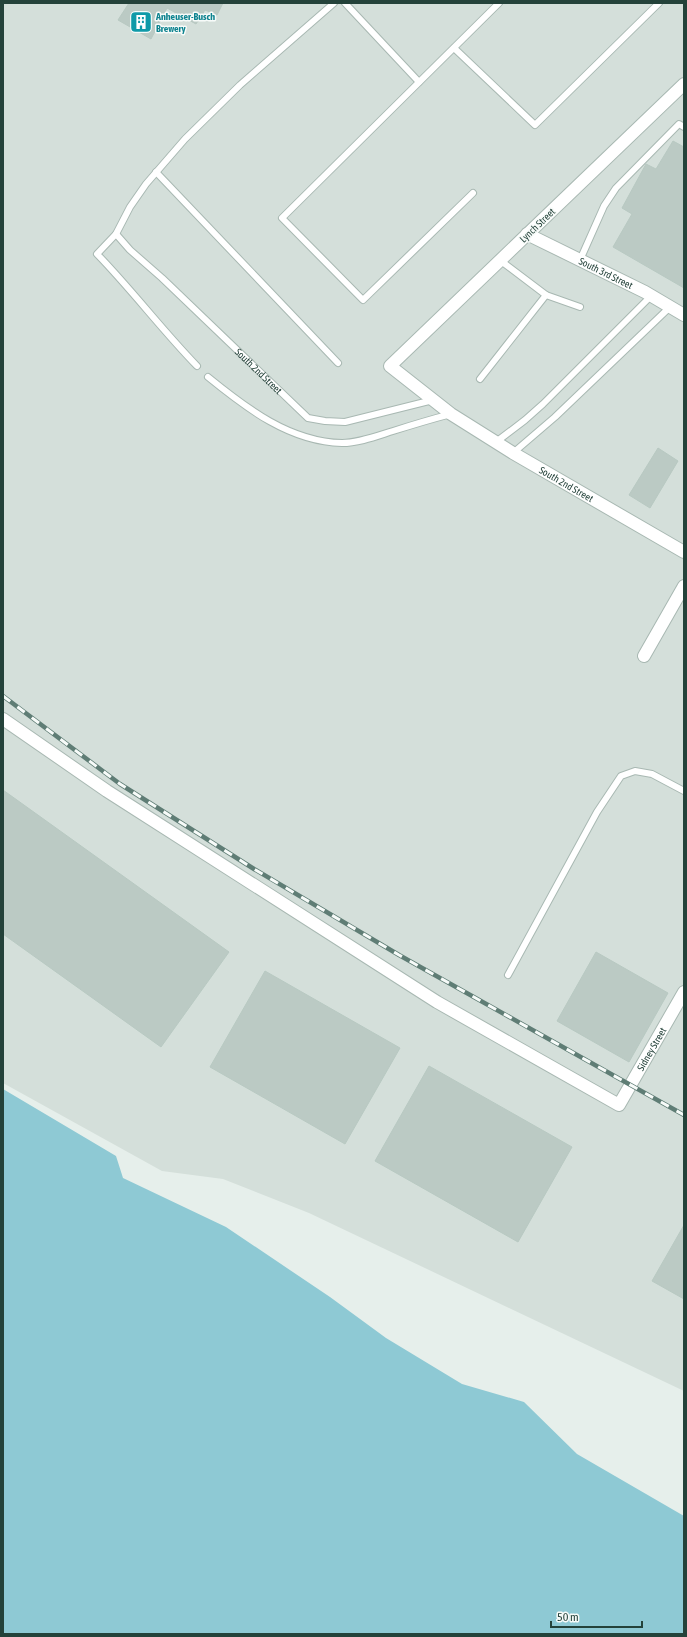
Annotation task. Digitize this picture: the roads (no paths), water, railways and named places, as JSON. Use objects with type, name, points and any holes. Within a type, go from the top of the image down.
[{"type":"street","name":"Lynch Street","points":[[390,366],[684,85]]},
{"type":"street","name":"South 3rd Street","points":[[527,234],[651,296],[684,315]]},
{"type":"street","name":"South 2nd Street","points":[[390,366],[451,414],[513,453],[684,552]]},
{"type":"street","points":[[644,656],[684,586]]},
{"type":"street","name":"Sidney Street","points":[[3,719],[107,791],[437,1002],[619,1106],[684,992]]},
{"type":"lane","points":[[197,366],[97,254],[116,234],[130,207],[156,172],[185,139],[240,85],[334,3]]},
{"type":"lane","points":[[346,3],[419,82]]},
{"type":"lane","points":[[473,193],[363,300],[282,218],[499,3]]},
{"type":"lane","points":[[454,48],[535,125],[659,3]]},
{"type":"lane","points":[[580,260],[604,206],[616,188],[679,124],[684,127]]},
{"type":"lane","points":[[156,172],[338,363]]},
{"type":"lane","name":"South 2nd Street","points":[[116,234],[130,250],[230,342],[308,418],[345,422],[435,400]]},
{"type":"lane","points":[[501,261],[546,295],[580,307]]},
{"type":"lane","points":[[480,379],[546,295]]},
{"type":"lane","points":[[496,442],[543,404],[651,296]]},
{"type":"lane","points":[[513,453],[555,417],[670,307]]},
{"type":"lane","points":[[208,377],[241,404],[265,419],[312,440],[343,443],[368,439],[451,414]]},
{"type":"lane","points":[[508,975],[597,812],[621,776],[635,771],[652,774],[684,791]]},
{"type":"water","points":[[3,1089],[116,1156],[123,1178],[226,1227],[330,1297],[386,1338],[462,1384],[524,1402],[577,1454],[684,1516],[684,1634],[3,1634]]},
{"type":"railway","points":[[3,696],[120,784],[254,869],[399,955],[684,1115]]},
{"type":"place","name":"Anheuser-Busch Brewery","points":[[141,22]]}]
